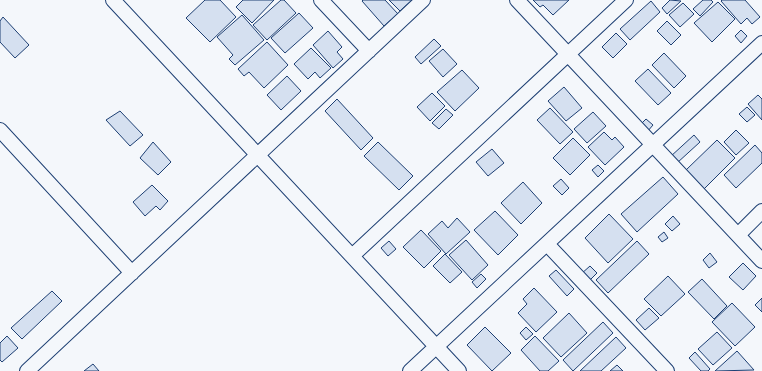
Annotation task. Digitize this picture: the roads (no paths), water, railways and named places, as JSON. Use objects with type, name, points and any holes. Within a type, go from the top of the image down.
[{"type":"street","points":[[113,0],[459,371]]},
{"type":"street","points":[[321,0],[369,51]]},
{"type":"street","points":[[28,371],[423,0]]},
{"type":"street","points":[[517,0],[762,261]]},
{"type":"street","points":[[352,256],[626,0]]},
{"type":"street","points":[[410,371],[762,43]]},
{"type":"street","points":[[0,130],[132,273]]},
{"type":"street","points":[[738,235],[762,211]]},
{"type":"street","points":[[547,244],[667,371]]}]
